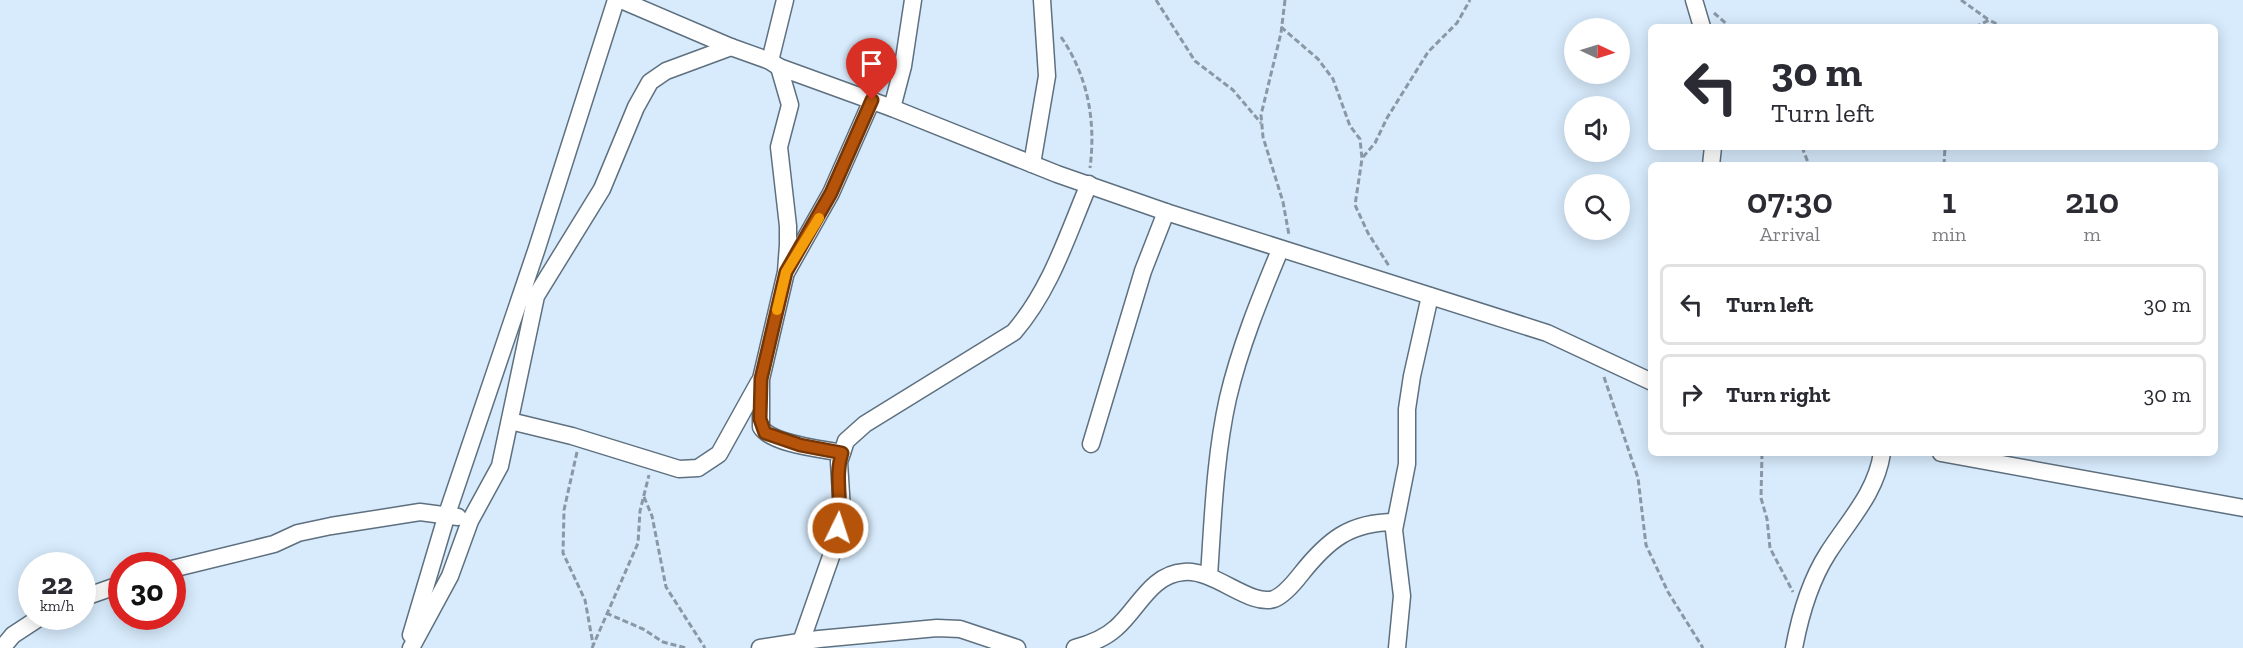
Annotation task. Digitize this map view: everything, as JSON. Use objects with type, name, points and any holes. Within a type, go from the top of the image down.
[{"type":"street","points":[[409,648],[447,514],[537,248],[616,0]]},
{"type":"street","points":[[621,0],[731,48],[872,100],[1032,164],[1286,252],[1547,333],[1648,380]]},
{"type":"street","points":[[785,0],[774,64],[789,105],[779,147],[788,226],[786,272],[761,379],[760,419],[765,433],[800,445],[842,453]]},
{"type":"street","points":[[892,108],[903,66],[913,0]]},
{"type":"street","points":[[1694,0],[1701,24]]},
{"type":"street","points":[[1032,164],[1047,76],[1043,5]]},
{"type":"street","points":[[409,648],[450,576],[470,520],[500,466],[536,296],[602,189],[626,129],[650,82],[666,71],[731,48]]},
{"type":"street","points":[[786,272],[831,193],[872,100]]},
{"type":"street","points":[[801,642],[835,545],[842,510],[839,462],[846,441],[865,424],[1014,332],[1030,313],[1054,271],[1089,184]]},
{"type":"street","points":[[1091,444],[1143,271],[1166,212]]},
{"type":"street","points":[[1209,576],[1216,481],[1229,397],[1248,328],[1286,252]]},
{"type":"street","points":[[1397,648],[1402,596],[1395,522],[1407,464],[1407,409],[1410,387],[1430,296]]},
{"type":"street","points":[[510,421],[580,439],[679,469],[698,468],[719,453],[761,379]]},
{"type":"street","points":[[1794,648],[1814,579],[1828,553],[1870,493],[1881,456]]},
{"type":"street","points":[[1957,456],[2243,508]]},
{"type":"street","points":[[186,566],[274,544],[298,533],[331,526],[420,512],[447,514],[470,520]]},
{"type":"street","points":[[1076,648],[1091,646],[1116,628],[1140,599],[1162,580],[1183,572],[1209,576],[1260,600],[1275,599],[1293,584],[1320,550],[1348,530],[1373,522],[1395,522]]},
{"type":"street","points":[[760,648],[937,628],[960,629],[1017,648]]},
{"type":"street","points":[[2,648],[21,630]]},
{"type":"path","points":[[1156,0],[1195,61],[1233,90],[1262,125]]},
{"type":"path","points":[[1285,0],[1261,115],[1268,157],[1283,202],[1286,252]]},
{"type":"path","points":[[1362,159],[1375,143],[1428,52],[1457,23],[1470,0]]},
{"type":"path","points":[[1961,0],[1997,24]]},
{"type":"path","points":[[1043,5],[1068,47],[1086,89],[1093,138],[1089,184]]},
{"type":"path","points":[[1981,24],[1989,20]]},
{"type":"path","points":[[1281,27],[1318,59],[1333,79],[1350,126],[1363,145],[1355,205],[1399,286]]},
{"type":"path","points":[[1596,356],[1638,478],[1646,545],[1668,592],[1703,648]]},
{"type":"path","points":[[580,439],[564,510],[563,553],[585,600],[592,646]]},
{"type":"path","points":[[1762,456],[1761,498],[1767,519],[1770,548],[1795,596],[1801,619]]},
{"type":"path","points":[[592,646],[638,543],[651,461]]},
{"type":"path","points":[[644,495],[652,516],[666,587],[705,648]]},
{"type":"path","points":[[606,613],[643,629],[663,642],[686,648]]},
{"type":"slow traffic","points":[[777,310],[786,272],[819,218]]},
{"type":"route","points":[[838,528],[842,510],[839,486],[839,462],[842,453],[800,445],[765,433],[760,419],[761,379],[786,272],[808,238],[831,193],[872,100]]}]
